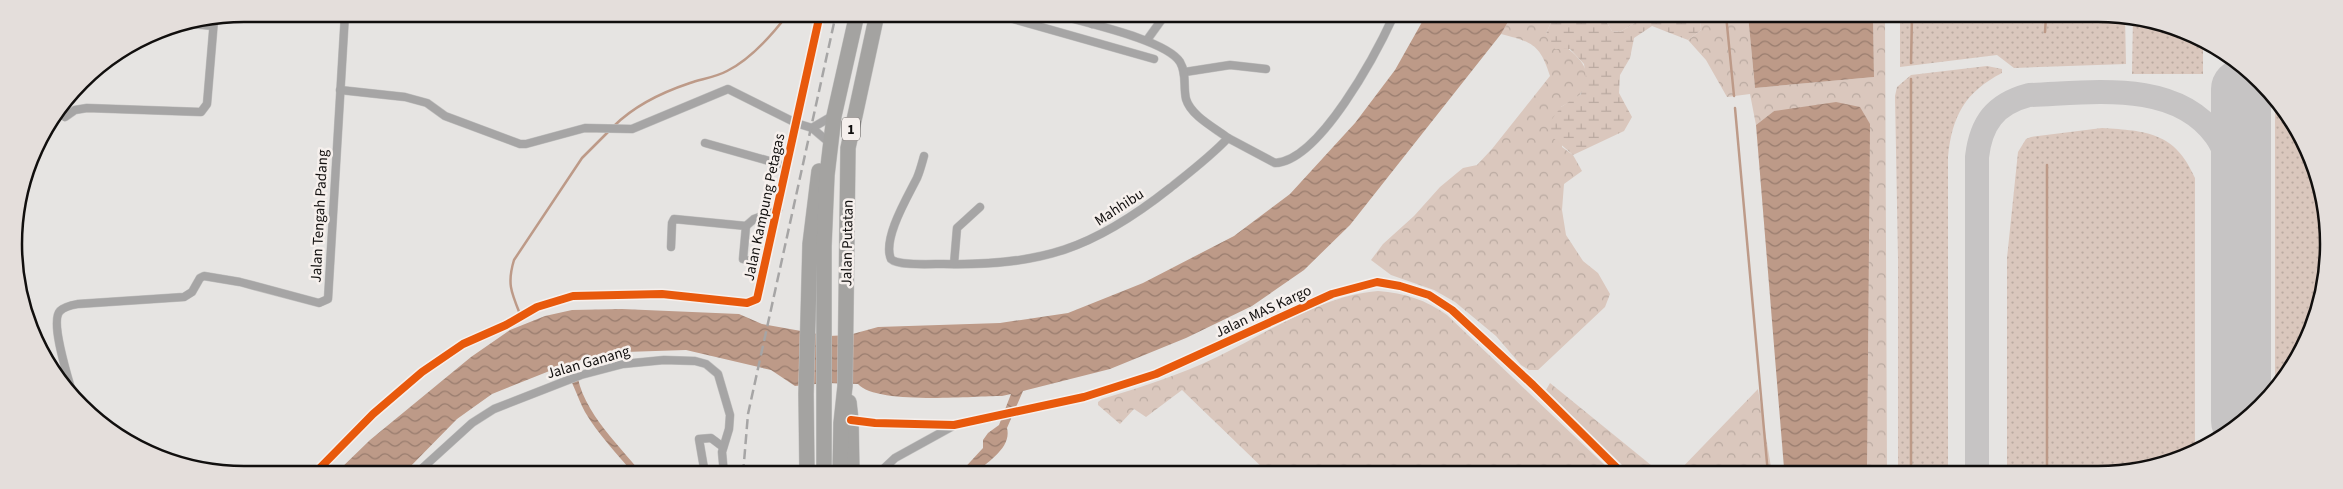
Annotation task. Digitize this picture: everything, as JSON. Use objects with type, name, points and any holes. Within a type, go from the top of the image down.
[{"type":"highway","name":"Jalan Putatan","points":[[824,467],[817,245],[838,99],[855,22]]},
{"type":"highway","name":"Jalan Putatan","points":[[840,467],[841,423],[845,386],[848,148],[875,22]]},
{"type":"highway","points":[[807,467],[806,394],[817,245],[815,192],[829,118],[838,99]]},
{"type":"highway","points":[[845,386],[852,420],[852,467]]},
{"type":"street","points":[[340,90],[344,22]]},
{"type":"street","name":"Jalan Kampung Petagas","points":[[320,467],[373,414],[410,382],[463,344],[506,325],[532,310],[573,296],[662,294],[753,302],[759,293],[818,22]]},
{"type":"street","points":[[1027,22],[1154,59]]},
{"type":"street","points":[[1085,22],[1143,39],[1171,52],[1180,61],[1185,72],[1186,99],[1192,110],[1228,138],[1275,163],[1288,160],[1304,149],[1330,122],[1354,89],[1391,22]]},
{"type":"street","points":[[1133,52],[1159,22]]},
{"type":"street","points":[[65,117],[75,110],[87,108],[201,112],[207,104],[214,24]]},
{"type":"street","points":[[1185,72],[1230,65],[1266,69]]},
{"type":"street","name":"Jalan Kampung Petagas","points":[[340,90],[404,97],[427,103],[438,112],[520,144],[533,143],[573,130],[638,127],[724,89],[732,90],[796,123],[812,128],[825,139]]},
{"type":"street","name":"Jalan Tengah Padang","points":[[70,382],[57,328],[60,310],[67,307],[78,304],[184,297],[192,292],[200,278],[204,276],[240,282],[319,302],[328,299],[340,90]]},
{"type":"street","points":[[812,128],[829,118]]},
{"type":"street","name":"Mahhibu","points":[[924,156],[918,177],[902,204],[895,223],[889,256],[893,261],[897,262],[954,264],[1033,258],[1072,248],[1090,241],[1148,206],[1209,157],[1228,138]]},
{"type":"street","points":[[705,143],[787,166]]},
{"type":"street","points":[[954,264],[957,228],[980,207]]},
{"type":"street","points":[[765,266],[742,259],[746,226],[754,219],[778,210]]},
{"type":"street","points":[[671,247],[672,223],[674,219],[746,226]]},
{"type":"street","name":"Jalan MAS Kargo","points":[[852,420],[876,423],[954,425],[1084,397],[1156,374],[1332,294],[1377,282],[1429,295],[1452,310],[1533,385],[1616,467]]},
{"type":"street","name":"Jalan Ganang","points":[[427,467],[472,423],[494,409],[581,375],[623,364],[648,361],[695,361],[706,364],[718,374],[728,403],[729,429],[723,447],[723,467]]},
{"type":"street","name":"Jalan MAS Kargo","points":[[885,467],[895,458],[914,446],[954,425]]},
{"type":"street","points":[[704,467],[699,439],[711,438],[723,447]]},
{"type":"green space","points":[[1508,22],[1551,22],[1546,34],[1571,51],[1584,66],[1587,74],[1586,83],[1581,93],[1561,107],[1562,147],[1573,155],[1582,171],[1564,184],[1562,210],[1566,235],[1583,261],[1598,273],[1610,294],[1605,307],[1538,370],[1529,370],[1521,365],[1496,336],[1455,302],[1434,290],[1391,275],[1371,260],[1383,244],[1414,216],[1440,187],[1463,168],[1477,165],[1550,76],[1542,57],[1533,46],[1520,39],[1501,34]]},
{"type":"green space","points":[[1551,22],[1606,22],[1612,31],[1620,32],[1636,22],[1700,22],[1701,30],[1688,40],[1652,26],[1634,38],[1630,58],[1620,75],[1619,93],[1632,117],[1624,131],[1573,155],[1550,135],[1549,123],[1561,107],[1581,94],[1586,78],[1584,64],[1570,49],[1555,49],[1546,34]]},
{"type":"green space","points":[[1606,22],[1636,22],[1620,32],[1612,31]]},
{"type":"green space","points":[[1700,22],[1749,22],[1755,88],[1874,77],[1873,22],[1885,22],[1887,467],[1865,467],[1867,465],[1774,111],[1756,125],[1750,94],[1727,97],[1706,60],[1688,40],[1701,30]]},
{"type":"green space","points":[[1900,22],[2098,22],[2125,24],[2126,64],[2014,68],[1997,55],[1900,67]]},
{"type":"green space","points":[[2133,25],[2170,34],[2203,48],[2203,74],[2132,74]]},
{"type":"green space","points":[[1987,66],[2002,69],[2002,73],[1989,80],[1970,97],[1957,117],[1950,142],[1948,157],[1948,467],[1898,467],[1898,259],[1895,96],[1897,87],[1911,75]]},
{"type":"green space","points":[[2275,109],[2298,146],[2309,173],[2319,216],[2320,259],[2319,273],[2309,316],[2298,343],[2275,380]]},
{"type":"green space","points":[[2102,128],[2146,133],[2169,143],[2178,151],[2195,178],[2195,445],[2170,455],[2127,465],[2098,467],[2007,467],[2007,258],[2018,152],[2026,139]]},
{"type":"green space","points":[[1378,291],[1397,293],[1431,305],[1447,315],[1607,467],[1262,467],[1182,390],[1146,417],[1134,409],[1120,424],[1098,405],[1098,402],[1102,399],[1160,380],[1203,363],[1316,307],[1357,294]]},
{"type":"green space","points":[[1550,383],[1653,467],[1624,467],[1546,390]]},
{"type":"green space","points":[[1758,389],[1771,467],[1683,467]]},
{"type":"water","points":[[1422,22],[1508,22],[1501,34],[1350,225],[1304,270],[1252,306],[1186,338],[1110,369],[1023,391],[1007,428],[1006,442],[997,454],[982,467],[965,467],[983,448],[983,440],[988,433],[999,425],[1011,394],[1002,396],[925,398],[884,395],[868,391],[858,384],[826,383],[795,386],[771,370],[686,350],[625,352],[588,357],[576,362],[578,378],[590,408],[599,422],[636,467],[628,467],[596,428],[585,412],[562,366],[492,394],[457,419],[410,467],[342,467],[370,440],[471,357],[510,330],[545,316],[572,310],[622,309],[739,314],[762,324],[829,336],[849,335],[878,327],[1000,323],[1068,313],[1143,283],[1234,236],[1290,194],[1355,123],[1395,70]]},
{"type":"water","points":[[1749,22],[1873,22],[1874,77],[1755,88]]},
{"type":"water","points":[[1836,102],[1860,107],[1870,124],[1867,465],[1865,467],[1784,467],[1756,125],[1774,111]]},
{"type":"waterway","points":[[614,126],[622,118],[660,95],[690,83],[718,75],[736,66],[760,46],[782,22]]},
{"type":"waterway","points":[[1727,22],[1734,96]]},
{"type":"waterway","points":[[1911,63],[1912,22]]},
{"type":"waterway","points":[[2045,32],[2046,22]]},
{"type":"waterway","points":[[1911,79],[1911,467]]},
{"type":"waterway","points":[[1735,108],[1767,467]]},
{"type":"waterway","points":[[520,314],[514,300],[510,281],[514,260],[582,158],[609,131]]},
{"type":"waterway","points":[[2047,165],[2047,467]]},
{"type":"taxiway","points":[[1977,467],[1977,157],[1982,134],[1992,117],[2007,104],[2029,95],[2105,92],[2155,97],[2178,105],[2199,118],[2216,136],[2227,157],[2241,196]]},
{"type":"runway","points":[[2241,89],[2241,415]]},
{"type":"railway","points":[[744,467],[748,414],[834,22]]},
{"type":"cycle path","points":[[321,467],[373,414],[422,372],[463,344],[506,325],[537,307],[573,296],[662,294],[747,303],[757,299],[818,22]]},
{"type":"cycle path","points":[[851,420],[875,423],[954,425],[1084,397],[1156,374],[1332,294],[1377,282],[1400,286],[1429,295],[1452,310],[1533,385],[1616,467]]}]
